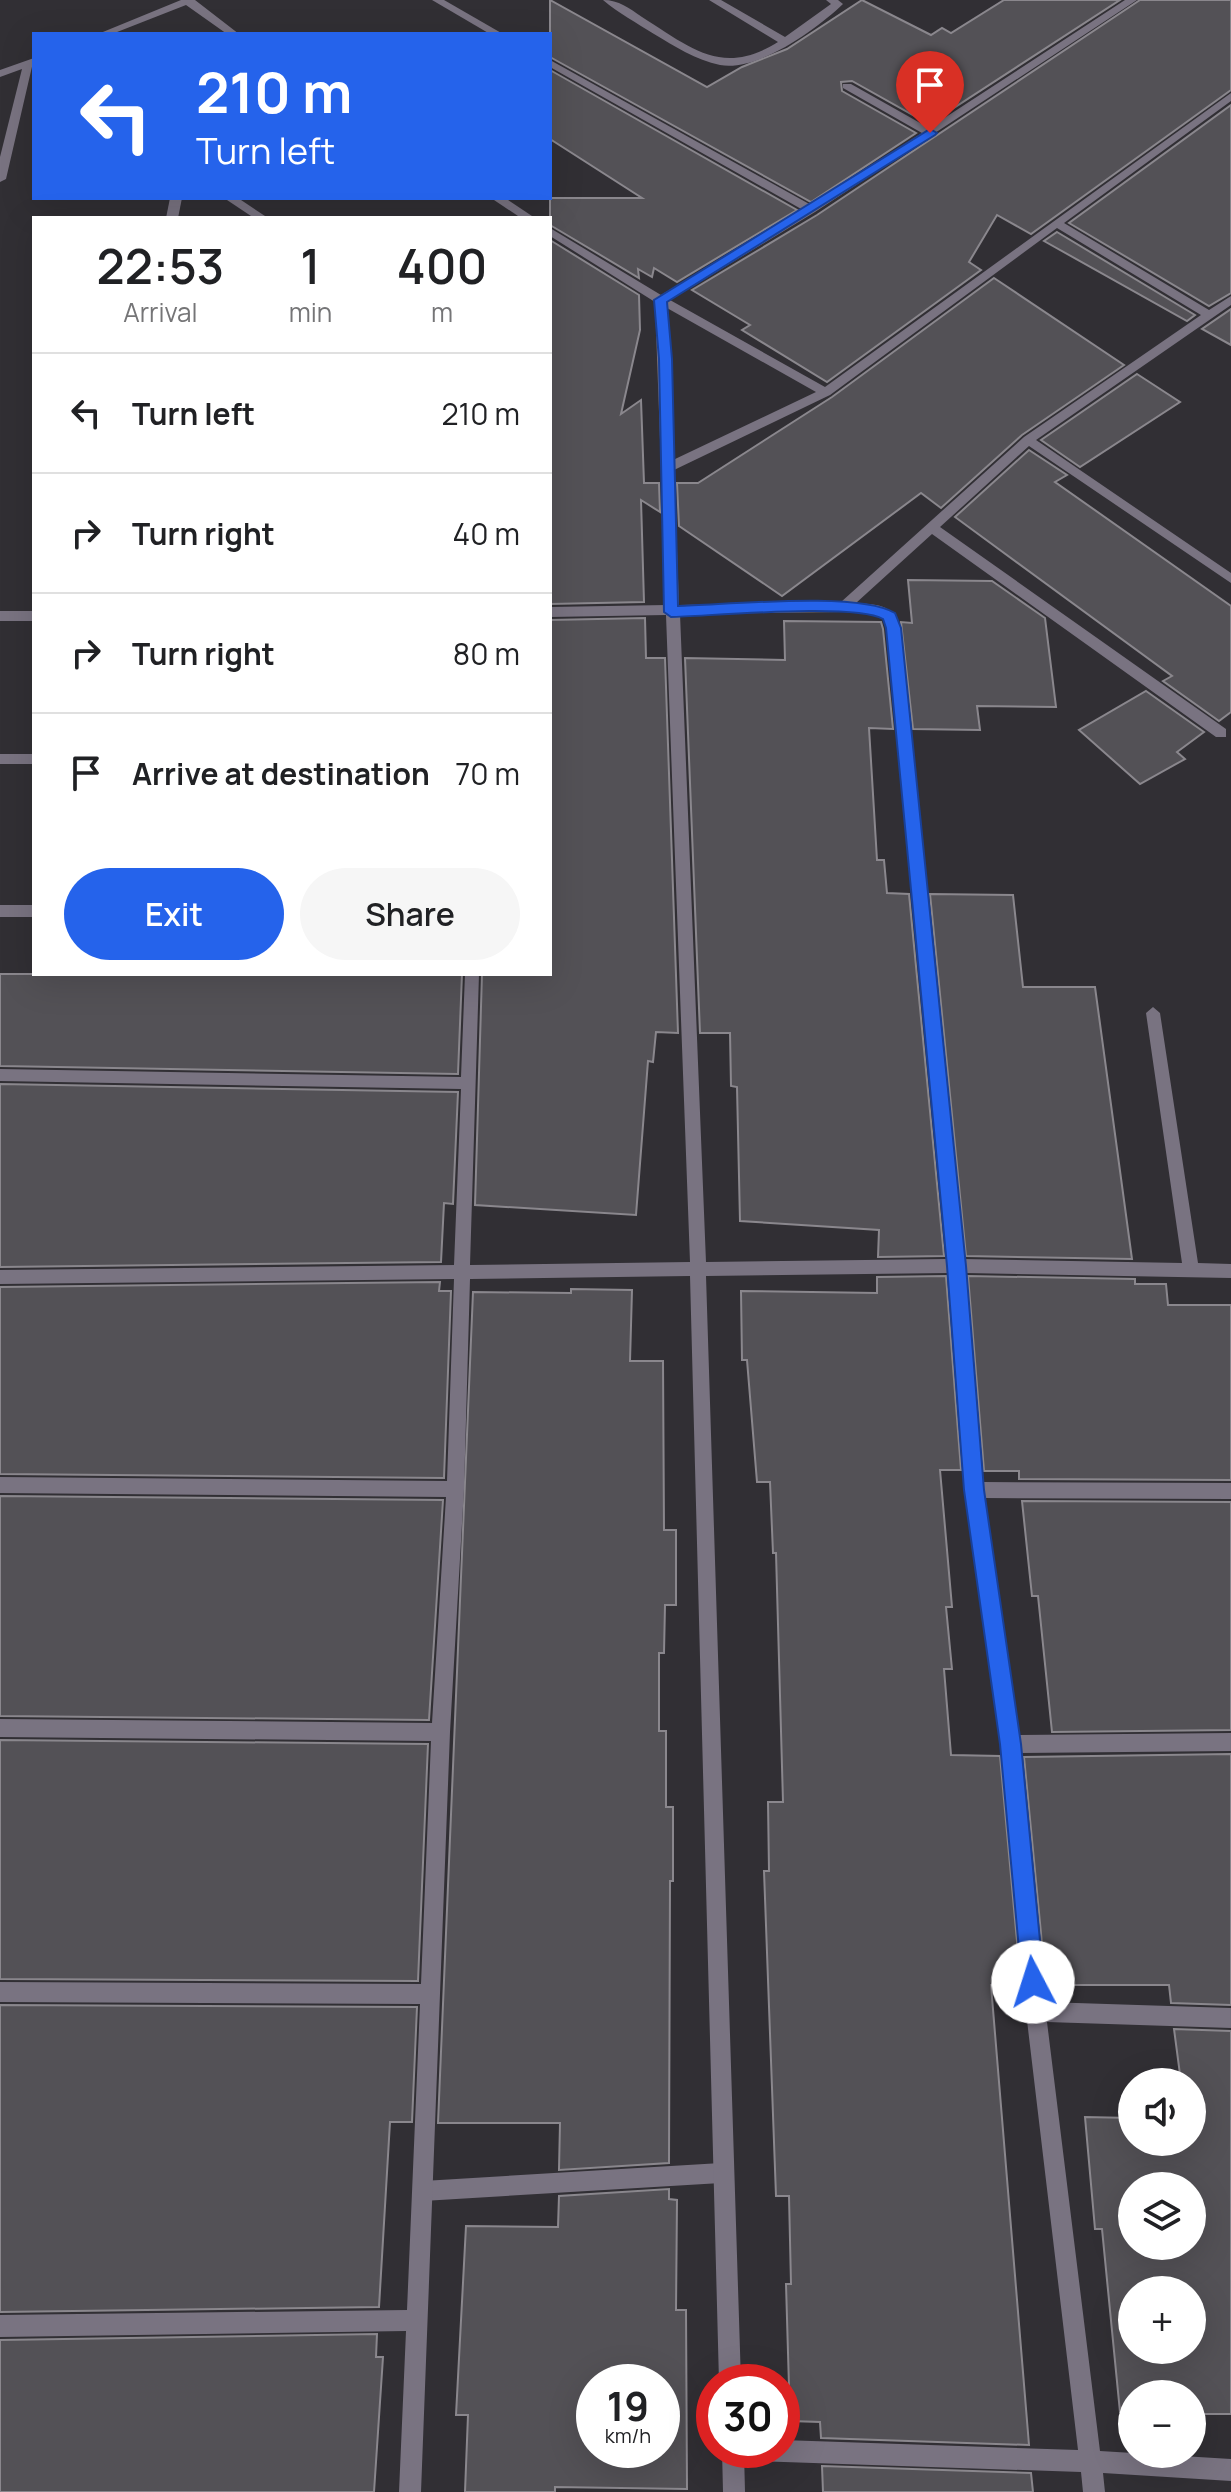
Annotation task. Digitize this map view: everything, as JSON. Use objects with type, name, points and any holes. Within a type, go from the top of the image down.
[{"type":"street","points":[[108,32],[188,0],[200,17],[230,32]]},
{"type":"street","points":[[437,0],[494,32]]},
{"type":"street","points":[[608,0],[722,63],[748,59],[784,41],[834,2]]},
{"type":"street","points":[[714,0],[784,41]]},
{"type":"street","points":[[661,300],[811,210],[1132,0]]},
{"type":"street","points":[[622,7],[634,1]]},
{"type":"street","points":[[0,74],[32,62]]},
{"type":"street","points":[[0,179],[32,62]]},
{"type":"street","points":[[552,64],[811,210]]},
{"type":"street","points":[[847,86],[930,133]]},
{"type":"street","points":[[666,469],[826,392],[1231,96]]},
{"type":"street","points":[[233,200],[259,216]]},
{"type":"street","points":[[500,200],[526,216]]},
{"type":"street","points":[[1058,224],[1211,316]]},
{"type":"street","points":[[552,232],[661,300],[826,392]]},
{"type":"street","points":[[661,300],[666,359],[671,612],[698,1269],[721,2173],[729,2364]]},
{"type":"street","points":[[844,607],[1028,440],[1231,300]]},
{"type":"street","points":[[1028,440],[1231,579]]},
{"type":"street","points":[[932,528],[1221,733]]},
{"type":"street","points":[[552,612],[844,607],[879,610],[889,616],[893,628],[956,1266],[974,1490],[1011,1744],[1036,2012],[1094,2492]]},
{"type":"street","points":[[0,616],[32,616]]},
{"type":"street","points":[[0,759],[32,759]]},
{"type":"street","points":[[0,911],[32,911]]},
{"type":"street","points":[[410,2492],[441,1732],[455,1489],[472,976]]},
{"type":"street","points":[[1153,1013],[1191,1271]]},
{"type":"street","points":[[0,1075],[470,1083]]},
{"type":"street","points":[[0,1277],[956,1266],[1231,1271]]},
{"type":"street","points":[[0,1485],[455,1489]]},
{"type":"street","points":[[974,1490],[1231,1491]]},
{"type":"street","points":[[0,1728],[441,1732]]},
{"type":"street","points":[[1011,1744],[1231,1742]]},
{"type":"street","points":[[0,1992],[432,1994]]},
{"type":"street","points":[[1036,2012],[1231,2018]]},
{"type":"street","points":[[423,2191],[721,2173]]},
{"type":"street","points":[[0,2326],[418,2320]]},
{"type":"street","points":[[800,2452],[1088,2461],[1231,2470]]},
{"type":"street","points":[[733,2468],[734,2492]]},
{"type":"building","points":[[550,0],[707,87],[742,67],[787,49],[862,0],[931,35],[942,28],[951,33],[1004,0],[1120,0],[929,124],[852,81],[841,82],[842,91],[916,133],[811,202],[552,58]]},
{"type":"building","points":[[1140,0],[1231,0],[1231,90],[1031,234],[997,215],[969,262],[981,270],[827,382],[742,330],[750,325],[692,290],[817,215]]},
{"type":"building","points":[[552,71],[797,210],[677,282],[654,268],[652,277],[638,269],[639,278],[552,226],[552,198],[642,198],[552,140]]},
{"type":"building","points":[[1231,105],[1231,293],[1209,306],[1069,223]]},
{"type":"building","points":[[1057,232],[1195,315],[1187,321],[1044,241]]},
{"type":"building","points":[[552,241],[639,295],[640,330],[621,414],[641,400],[644,483],[659,483],[660,512],[641,500],[644,602],[552,604]]},
{"type":"building","points":[[994,278],[1124,365],[1022,435],[941,508],[921,493],[782,596],[679,526],[677,483],[698,483],[832,397]]},
{"type":"building","points":[[1231,309],[1231,345],[1202,329]]},
{"type":"building","points":[[1137,374],[1180,402],[1080,467],[1041,440]]},
{"type":"building","points":[[1029,450],[1067,475],[1055,482],[1231,606],[1231,712],[1219,721],[1163,681],[1172,676],[955,517]]},
{"type":"building","points":[[908,580],[992,581],[1045,618],[1056,707],[977,706],[980,730],[913,729],[901,622],[912,623]]},
{"type":"building","points":[[645,618],[646,658],[665,658],[678,1033],[656,1032],[653,1062],[648,1061],[636,1215],[475,1205],[482,976],[552,976],[552,620]]},
{"type":"building","points":[[784,621],[881,622],[883,629],[893,729],[869,728],[877,860],[884,860],[887,893],[909,894],[944,1256],[878,1257],[879,1230],[740,1221],[737,1087],[731,1086],[730,1033],[700,1033],[685,658],[785,660]]},
{"type":"building","points":[[1146,691],[1204,732],[1177,752],[1185,759],[1140,784],[1079,730]]},
{"type":"building","points":[[930,894],[1013,895],[1023,987],[1095,987],[1132,1259],[966,1256]]},
{"type":"building","points":[[0,974],[462,976],[458,1074],[0,1066]]},
{"type":"building","points":[[0,1084],[458,1092],[453,1204],[444,1203],[441,1262],[0,1267]]},
{"type":"building","points":[[946,1276],[961,1470],[940,1470],[952,1607],[946,1607],[952,1669],[944,1669],[951,1755],[1000,1756],[1021,1985],[991,1985],[1029,2445],[821,2438],[820,2422],[800,2421],[800,2364],[788,2364],[786,2284],[791,2284],[789,2196],[776,2196],[764,1871],[769,1871],[768,1802],[783,1802],[776,1553],[773,1553],[770,1482],[757,1482],[747,1360],[742,1360],[741,1291],[877,1293],[877,1277]]},
{"type":"building","points":[[968,1276],[1135,1279],[1135,1284],[1166,1284],[1168,1305],[1231,1305],[1231,1480],[1019,1479],[1019,1471],[984,1471]]},
{"type":"building","points":[[440,1282],[439,1291],[451,1291],[444,1478],[0,1474],[0,1287]]},
{"type":"building","points":[[571,1289],[632,1290],[630,1361],[663,1361],[664,1530],[676,1530],[676,1605],[665,1605],[664,1653],[659,1653],[659,1731],[666,1731],[666,1807],[673,1807],[673,1881],[670,1881],[669,2163],[559,2170],[560,2123],[438,2123],[473,1292],[571,1293]]},
{"type":"building","points":[[0,1496],[443,1500],[429,1720],[0,1716]]},
{"type":"building","points":[[1022,1501],[1231,1502],[1231,1730],[1052,1732],[1038,1596],[1032,1596]]},
{"type":"building","points":[[0,1740],[428,1744],[418,1981],[0,1979]]},
{"type":"building","points":[[1231,1754],[1231,2005],[1171,2003],[1169,1985],[1046,1985],[1024,1757]]},
{"type":"building","points":[[0,2005],[417,2007],[412,2122],[390,2122],[379,2307],[0,2312]]},
{"type":"building","points":[[1174,2029],[1231,2031],[1231,2414],[1206,2414],[1206,2380],[1118,2380],[1118,2392],[1102,2229],[1095,2229],[1085,2117],[1118,2118],[1118,2156],[1206,2156],[1206,2068],[1179,2068]]},
{"type":"building","points":[[669,2189],[669,2199],[677,2200],[676,2310],[686,2310],[687,2489],[555,2487],[555,2492],[465,2492],[468,2415],[456,2415],[466,2226],[558,2227],[559,2196]]},
{"type":"building","points":[[377,2334],[376,2357],[383,2357],[374,2492],[0,2492],[0,2340]]},
{"type":"building","points":[[822,2466],[1031,2473],[1033,2492],[823,2492]]},
{"type":"route","points":[[930,133],[811,210],[661,300],[666,359],[666,490],[671,612],[844,607],[879,610],[889,616],[893,628],[956,1266],[974,1490],[1011,1744],[1033,1982]]}]
